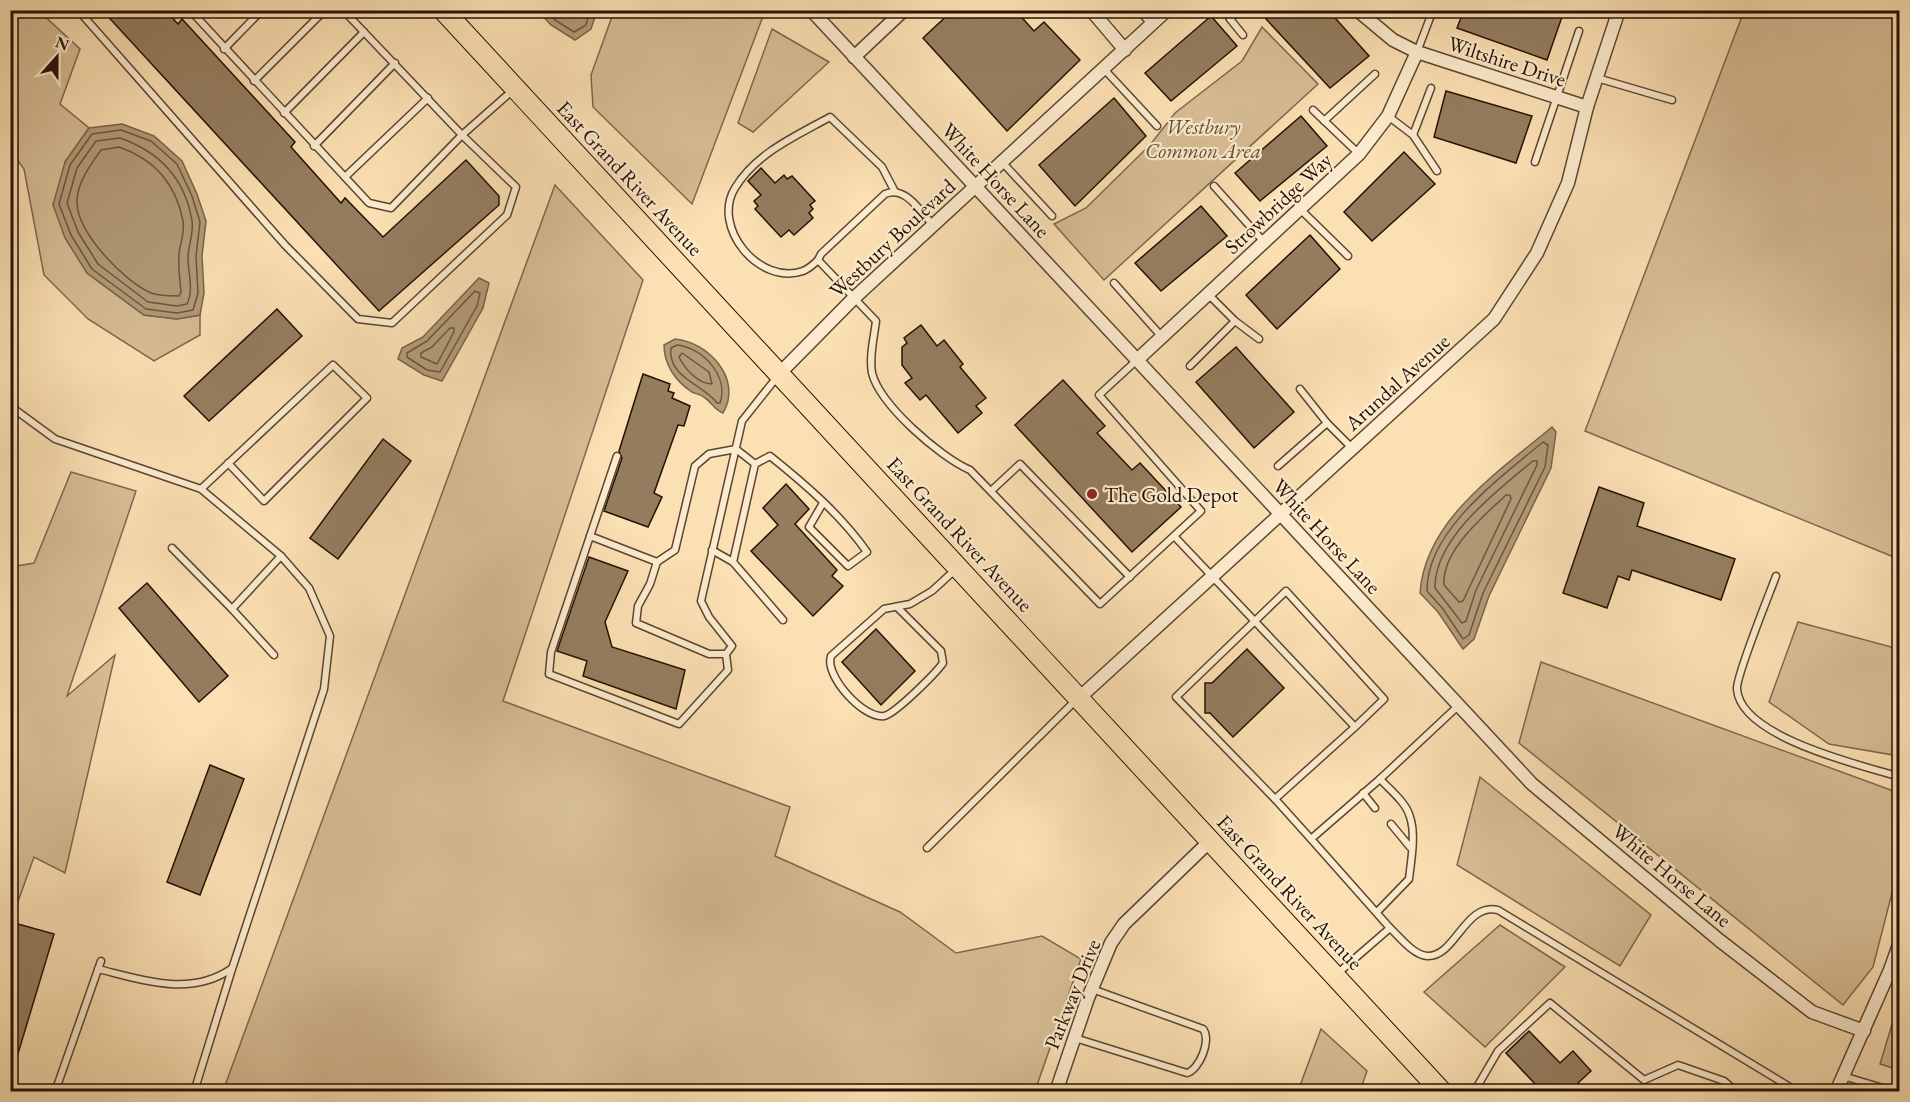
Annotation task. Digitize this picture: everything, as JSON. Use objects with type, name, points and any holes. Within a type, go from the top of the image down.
[{"type":"main road","name":"East Grand River Avenue","points":[[442,10],[1442,1092]]},
{"type":"street","name":"White Horse Lane","points":[[811,10],[1532,784],[1719,939],[1812,1012],[1864,1031]]},
{"type":"street","points":[[854,57],[904,10]]},
{"type":"street","points":[[1090,10],[1125,50]]},
{"type":"street","name":"Westbury Boulevard","points":[[779,374],[854,298],[1167,10]]},
{"type":"street","name":"Wiltshire Drive","points":[[1357,10],[1393,40],[1417,52],[1587,107]]},
{"type":"street","name":"Arundal Avenue","points":[[1078,699],[1494,319],[1541,243],[1568,183],[1587,107],[1618,10]]},
{"type":"street","name":"Strowbridge Way","points":[[1137,360],[1359,154],[1388,116],[1417,52]]},
{"type":"street","name":"Parkway Drive","points":[[1056,1092],[1074,1038],[1111,943],[1124,924],[1210,841]]},
{"type":"street","points":[[1836,1092],[1896,964],[1899,942]]},
{"type":"lane","points":[[78,10],[285,245],[358,319],[392,323],[507,215],[516,187],[462,135],[343,10]]},
{"type":"lane","points":[[224,49],[262,10]]},
{"type":"lane","points":[[254,81],[325,10]]},
{"type":"lane","points":[[1139,10],[1152,25]]},
{"type":"lane","points":[[1227,10],[1230,19],[1243,35]]},
{"type":"lane","points":[[1230,19],[1240,10]]},
{"type":"lane","points":[[1417,52],[1433,10]]},
{"type":"lane","points":[[193,12],[224,49],[369,203],[391,208],[462,135],[515,88]]},
{"type":"lane","points":[[1535,162],[1580,31]]},
{"type":"lane","points":[[284,113],[364,32]]},
{"type":"lane","points":[[314,146],[395,63]]},
{"type":"lane","points":[[1104,69],[1156,126]]},
{"type":"lane","points":[[1324,121],[1374,74]]},
{"type":"lane","points":[[1596,78],[1672,100]]},
{"type":"lane","points":[[1413,135],[1431,88]]},
{"type":"lane","points":[[345,177],[428,98]]},
{"type":"lane","points":[[1313,110],[1359,154]]},
{"type":"lane","points":[[1388,116],[1413,135],[1437,171]]},
{"type":"lane","points":[[820,263],[802,271],[779,272],[758,265],[740,246],[728,216],[733,190],[748,169],[773,149],[830,117],[882,167],[894,190]]},
{"type":"lane","points":[[1002,162],[1052,216]]},
{"type":"lane","points":[[1214,186],[1264,242]]},
{"type":"lane","points":[[820,263],[821,254],[885,194],[894,190],[902,192],[933,225]]},
{"type":"lane","points":[[1300,209],[1348,256]]},
{"type":"lane","points":[[820,263],[876,321],[871,359],[880,391],[933,448],[953,462],[970,470],[992,491],[1100,604],[1201,511],[1099,395],[1137,360]]},
{"type":"lane","points":[[1114,283],[1162,337]]},
{"type":"lane","points":[[1208,294],[1235,321],[1258,339]]},
{"type":"lane","points":[[1190,366],[1235,321]]},
{"type":"lane","points":[[201,489],[333,364],[367,398],[264,501],[228,464]]},
{"type":"lane","points":[[616,456],[551,652],[549,674],[679,724],[728,670],[726,654],[732,646],[709,617],[701,601],[742,421],[779,374]]},
{"type":"lane","points":[[1300,389],[1327,423],[1353,449]]},
{"type":"lane","points":[[10,406],[55,439],[201,489],[281,556],[309,588],[330,636],[324,689],[232,969],[195,1092]]},
{"type":"lane","points":[[1278,466],[1327,423]]},
{"type":"lane","points":[[726,654],[708,654],[636,623],[638,606],[651,584],[657,562],[675,550],[695,466],[709,454],[736,449],[755,464]]},
{"type":"lane","points":[[733,562],[755,464],[770,456],[805,484],[823,503],[867,552],[848,566],[809,526],[823,503]]},
{"type":"lane","points":[[992,491],[1020,464],[1130,577]]},
{"type":"lane","points":[[590,536],[657,562]]},
{"type":"lane","points":[[1174,536],[1355,727]]},
{"type":"lane","points":[[172,548],[274,655]]},
{"type":"lane","points":[[712,550],[733,562],[783,620]]},
{"type":"lane","points":[[232,609],[281,556]]},
{"type":"lane","points":[[897,607],[941,651],[943,663],[890,714],[875,716],[863,710],[832,676],[829,663],[831,656],[884,609],[897,607],[904,607],[932,591],[958,567]]},
{"type":"lane","points":[[1776,576],[1737,688],[1743,709],[1760,724],[1816,752],[1899,777]]},
{"type":"lane","points":[[1275,799],[1384,699],[1286,591],[1176,697],[1275,799],[1390,928],[1416,952],[1427,956],[1437,954],[1483,909],[1498,909],[1798,1092]]},
{"type":"lane","points":[[927,848],[1078,699]]},
{"type":"lane","points":[[1311,839],[1380,779],[1458,706]]},
{"type":"lane","points":[[1377,912],[1409,879],[1411,848],[1411,817],[1380,779]]},
{"type":"lane","points":[[1363,794],[1375,808]]},
{"type":"lane","points":[[1391,824],[1411,848]]},
{"type":"lane","points":[[1335,975],[1390,928]]},
{"type":"lane","points":[[55,1092],[101,961]]},
{"type":"lane","points":[[98,969],[144,980],[189,986],[214,981],[232,969]]},
{"type":"lane","points":[[1074,1038],[1187,1073],[1194,1071],[1198,1066],[1206,1039],[1203,1029],[1092,990]]},
{"type":"lane","points":[[1474,1092],[1498,1051],[1550,1003],[1644,1080],[1678,1065],[1724,1081],[1737,1092]]},
{"type":"lane","points":[[1844,1076],[1896,1092]]},
{"type":"green space","points":[[11,11],[39,11],[80,49],[60,104],[89,128],[65,162],[87,273],[144,315],[177,319],[200,315],[200,335],[154,361],[88,319],[44,275],[24,169],[11,151]]},
{"type":"green space","points":[[614,11],[765,11],[692,204],[593,107],[591,75]]},
{"type":"green space","points":[[1744,11],[1899,11],[1900,544],[1896,558],[1585,431]]},
{"type":"green space","name":"Westbury Common Area","points":[[1262,27],[1318,84],[1104,280],[1054,224],[1086,208],[1150,145],[1175,113],[1242,61]]},
{"type":"green space","points":[[772,29],[829,62],[753,132],[738,123]]},
{"type":"green space","points":[[555,185],[643,280],[503,701],[790,807],[775,856],[900,912],[956,953],[1042,936],[1081,959],[1035,1091],[223,1091]]},
{"type":"green space","points":[[71,472],[136,491],[67,696],[115,655],[65,873],[34,857],[11,921],[11,567],[34,563]]},
{"type":"green space","points":[[1798,622],[1899,649],[1899,756],[1829,744],[1769,702]]},
{"type":"green space","points":[[1541,662],[1899,793],[1899,866],[1873,967],[1843,1005],[1519,743]]},
{"type":"green space","points":[[1480,777],[1651,915],[1620,966],[1457,865]]},
{"type":"green space","points":[[1500,925],[1565,967],[1485,1047],[1424,992]]},
{"type":"green space","points":[[1899,1001],[1900,1070],[1880,1064]]},
{"type":"green space","points":[[1321,1029],[1367,1071],[1360,1091],[1298,1091]]},
{"type":"water","points":[[538,11],[597,11],[591,29],[575,40],[551,25]]},
{"type":"water","points":[[122,124],[154,136],[182,161],[197,194],[206,221],[202,256],[204,293],[200,315],[177,319],[144,315],[87,273],[65,238],[53,205],[65,162],[89,128]]},
{"type":"water","points":[[479,278],[489,283],[483,308],[442,381],[424,375],[398,359],[402,348],[423,337]]},
{"type":"water","points":[[675,339],[700,347],[719,365],[726,376],[729,388],[728,400],[723,413],[704,397],[686,388],[672,372],[666,359],[664,345]]},
{"type":"water","points":[[1552,427],[1556,432],[1551,468],[1489,596],[1474,639],[1463,649],[1438,612],[1420,593],[1425,566],[1435,542],[1468,499]]},
{"type":"building","points":[[102,10],[165,10],[178,24],[182,19],[295,142],[291,147],[341,203],[345,198],[383,237],[466,160],[499,196],[499,205],[379,311]]},
{"type":"building","points":[[953,10],[1015,10],[1034,31],[1044,22],[1080,60],[1007,131],[923,38]]},
{"type":"building","points":[[1274,10],[1328,10],[1369,56],[1330,88],[1266,19]]},
{"type":"building","points":[[1464,10],[1555,10],[1563,14],[1547,60],[1457,28]]},
{"type":"building","points":[[1211,16],[1237,46],[1171,101],[1145,73]]},
{"type":"building","points":[[1446,91],[1532,116],[1516,163],[1434,137]]},
{"type":"building","points":[[1114,98],[1146,136],[1075,206],[1039,165]]},
{"type":"building","points":[[1301,116],[1327,146],[1260,201],[1235,173]]},
{"type":"building","points":[[1404,152],[1435,184],[1372,241],[1344,212]]},
{"type":"building","points":[[761,168],[775,183],[784,175],[787,179],[792,176],[815,201],[810,205],[813,209],[809,213],[813,218],[794,235],[789,230],[781,237],[755,209],[758,206],[754,201],[761,195],[748,181]]},
{"type":"building","points":[[1201,206],[1227,236],[1161,291],[1135,263]]},
{"type":"building","points":[[1310,235],[1340,269],[1277,329],[1246,295]]},
{"type":"building","points":[[277,309],[302,336],[209,421],[184,396]]},
{"type":"building","points":[[921,325],[937,346],[944,340],[963,364],[960,367],[986,398],[976,406],[982,413],[958,433],[926,395],[920,400],[905,383],[912,378],[902,365],[902,347],[907,343],[904,338]]},
{"type":"building","points":[[1236,347],[1294,412],[1254,448],[1196,382]]},
{"type":"building","points":[[643,374],[670,384],[668,391],[674,393],[672,398],[690,406],[684,426],[678,425],[654,493],[662,497],[648,527],[604,511],[622,458],[619,451]]},
{"type":"building","points":[[1063,380],[1105,426],[1097,433],[1132,470],[1140,463],[1181,507],[1132,552],[1015,425]]},
{"type":"building","points":[[383,439],[411,461],[338,559],[310,538]]},
{"type":"building","points":[[786,484],[809,509],[795,524],[837,570],[832,576],[843,586],[813,616],[751,551],[778,525],[763,508]]},
{"type":"building","points":[[1599,487],[1644,503],[1637,526],[1735,559],[1721,600],[1632,570],[1629,580],[1618,576],[1607,608],[1563,593]]},
{"type":"building","points":[[589,557],[628,571],[605,622],[612,647],[685,670],[676,709],[583,676],[587,661],[557,651]]},
{"type":"building","points":[[147,583],[228,676],[199,702],[119,608]]},
{"type":"building","points":[[876,629],[915,671],[881,705],[842,662]]},
{"type":"building","points":[[1247,649],[1284,688],[1233,737],[1210,713],[1205,713],[1205,683],[1212,683]]},
{"type":"building","points":[[210,765],[244,779],[200,895],[167,882]]},
{"type":"building","points":[[18,924],[54,934],[14,1067],[10,1067],[10,950]]},
{"type":"building","points":[[1529,1031],[1560,1063],[1573,1051],[1591,1071],[1578,1083],[1586,1092],[1530,1092],[1536,1085],[1506,1053]]},
{"type":"place","name":"The Gold Depot","points":[[1092,494]]}]
